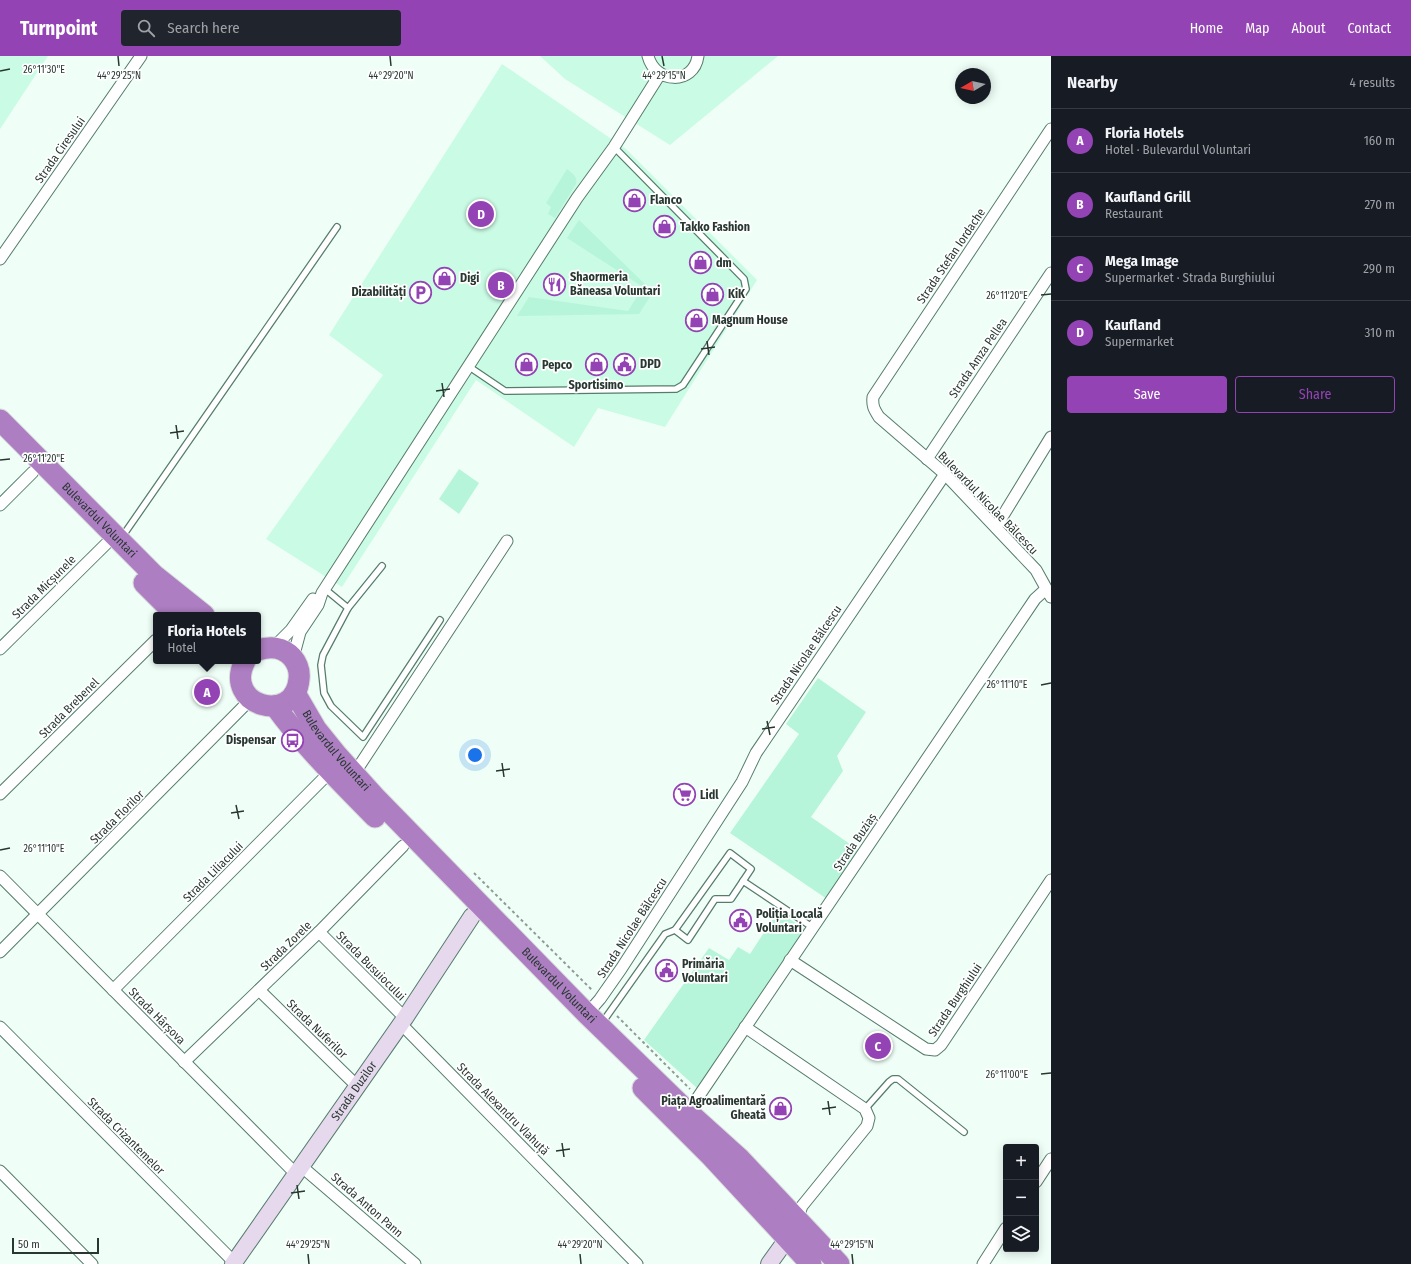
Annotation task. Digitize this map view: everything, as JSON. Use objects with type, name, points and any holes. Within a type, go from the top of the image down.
[{"type":"highway","name":"Bulevardul Voluntari","points":[[0,420],[113,542],[173,612]]},
{"type":"highway","name":"Bulevardul Voluntari","points":[[0,438],[33,472],[113,542],[159,576],[201,610]]},
{"type":"highway","points":[[237,665],[241,683],[245,692],[251,699],[258,704],[266,706],[283,704],[295,693],[299,684],[300,675],[298,666],[288,653],[266,649]]},
{"type":"highway","name":"Bulevardul Voluntari","points":[[295,693],[316,729],[354,774],[693,1104],[739,1158],[839,1264]]},
{"type":"highway","name":"Bulevardul Voluntari","points":[[275,706],[295,732],[330,772],[711,1156],[811,1264]]},
{"type":"street","name":"Strada Ciresului","points":[[0,259],[141,56]]},
{"type":"street","points":[[648,56],[649,62],[660,74],[675,78],[689,72],[694,66],[698,56]]},
{"type":"street","points":[[293,658],[300,632],[318,605],[323,591],[468,366],[573,205],[614,147],[660,74]]},
{"type":"street","name":"Strada Stefan Iordache","points":[[873,397],[1051,129]]},
{"type":"street","name":"Strada Amza Pellea","points":[[927,458],[1051,273]]},
{"type":"street","name":"Bulevardul Nicolae Bălcescu","points":[[873,397],[873,408],[878,416],[945,474],[1036,570],[1049,593]]},
{"type":"street","points":[[996,527],[1051,437]]},
{"type":"street","points":[[0,505],[33,472]]},
{"type":"street","name":"Strada Nicolae Bălcescu","points":[[600,1012],[742,782],[756,753],[945,474]]},
{"type":"street","points":[[354,774],[507,541]]},
{"type":"street","name":"Strada Micșunele","points":[[0,649],[113,542]]},
{"type":"street","points":[[266,649],[291,630],[312,600],[323,591]]},
{"type":"street","name":"Strada Buziaș","points":[[693,1104],[1035,599],[1049,593]]},
{"type":"street","name":"Strada Brebenel","points":[[0,794],[153,643]]},
{"type":"street","name":"Strada Florilor","points":[[0,952],[251,699]]},
{"type":"street","name":"Strada Liliacului","points":[[113,990],[330,772]]},
{"type":"street","name":"Strada Zorele","points":[[184,1062],[319,932],[403,846]]},
{"type":"street","name":"Strada Hârșova","points":[[0,876],[184,1062],[298,1170]]},
{"type":"street","name":"Strada Burghiului","points":[[790,960],[926,1049],[935,1050],[942,1045],[1051,880]]},
{"type":"street","name":"Strada Duzilor","points":[[233,1263],[403,1021],[472,916]]},
{"type":"street","name":"Strada Busuiocului","points":[[319,932],[403,1021]]},
{"type":"street","name":"Strada Nuferilor","points":[[259,990],[357,1086]]},
{"type":"street","name":"Strada Alexandru Vlahuță","points":[[403,1021],[637,1264]]},
{"type":"street","name":"Strada Crizantemelor","points":[[0,1027],[233,1263]]},
{"type":"street","points":[[745,1027],[865,1109],[869,1118],[867,1126],[802,1206],[797,1220],[787,1239],[769,1264]]},
{"type":"street","points":[[1037,1180],[1051,1159]]},
{"type":"street","points":[[0,1170],[92,1264]]},
{"type":"street","name":"Strada Anton Pann","points":[[298,1170],[415,1264]]},
{"type":"street","points":[[983,1264],[1003,1233]]},
{"type":"lane","points":[[468,366],[505,391],[676,389],[683,384],[746,289],[744,278],[614,147]]},
{"type":"lane","points":[[113,542],[337,227]]},
{"type":"lane","points":[[382,566],[348,608],[323,654],[321,665],[324,693],[332,706],[363,737],[440,620]]},
{"type":"lane","points":[[323,591],[348,608]]},
{"type":"lane","points":[[600,1012],[665,934],[675,930],[730,853],[751,869],[731,899],[715,899],[688,940],[675,930]]},
{"type":"lane","points":[[743,881],[812,927]]},
{"type":"lane","points":[[865,1109],[889,1082],[893,1079],[898,1079],[964,1132]]},
{"type":"path","points":[[472,872],[600,1012],[693,1104]]},
{"type":"shaded area","points":[[0,56],[48,56],[0,129]]},
{"type":"shaded area","points":[[540,56],[778,56],[670,145],[565,79]]},
{"type":"shaded area","points":[[502,64],[626,149],[757,280],[665,427],[598,408],[574,447],[476,380],[342,587],[266,539],[383,375],[329,335]]},
{"type":"shaded area","points":[[567,169],[576,177],[576,184],[555,218],[548,214],[551,207],[546,203]]},
{"type":"shaded area","points":[[579,220],[653,292],[639,314],[517,316],[529,297],[628,311],[643,287],[567,238]]},
{"type":"shaded area","points":[[459,469],[479,483],[459,514],[439,499]]},
{"type":"shaded area","points":[[818,678],[866,712],[837,756],[843,771],[811,817],[860,851],[827,899],[730,833],[799,734],[786,724]]},
{"type":"shaded area","points":[[778,911],[806,930],[697,1088],[644,1040],[709,948],[729,960],[738,947],[750,954]]},
{"type":"place","name":"Flanco","points":[[635,200]]},
{"type":"place","name":"Kaufland","points":[[481,214]]},
{"type":"place","name":"Takko Fashion","points":[[664,227]]},
{"type":"place","name":"dm","points":[[701,263]]},
{"type":"place","name":"Digi","points":[[444,278]]},
{"type":"place","name":"Shaormeria Băneasa Voluntari","points":[[555,284]]},
{"type":"place","name":"Kaufland Grill","points":[[501,285]]},
{"type":"place","name":"Dizabilități","points":[[421,292]]},
{"type":"place","name":"KiK","points":[[713,294]]},
{"type":"place","name":"Magnum House","points":[[697,320]]},
{"type":"place","name":"Sportisimo","points":[[596,364]]},
{"type":"place","name":"DPD","points":[[625,364]]},
{"type":"place","name":"Pepco","points":[[527,365]]},
{"type":"place","name":"Floria Hotels","points":[[207,692]]},
{"type":"place","name":"Dispensar","points":[[292,740]]},
{"type":"place","name":"Lidl","points":[[684,795]]},
{"type":"place","name":"Poliția Locală Voluntari","points":[[740,921]]},
{"type":"place","name":"Primăria Voluntari","points":[[666,971]]},
{"type":"place","name":"Mega Image","points":[[878,1046]]},
{"type":"place","name":"Piața Agroalimentară Gheată","points":[[781,1108]]}]
